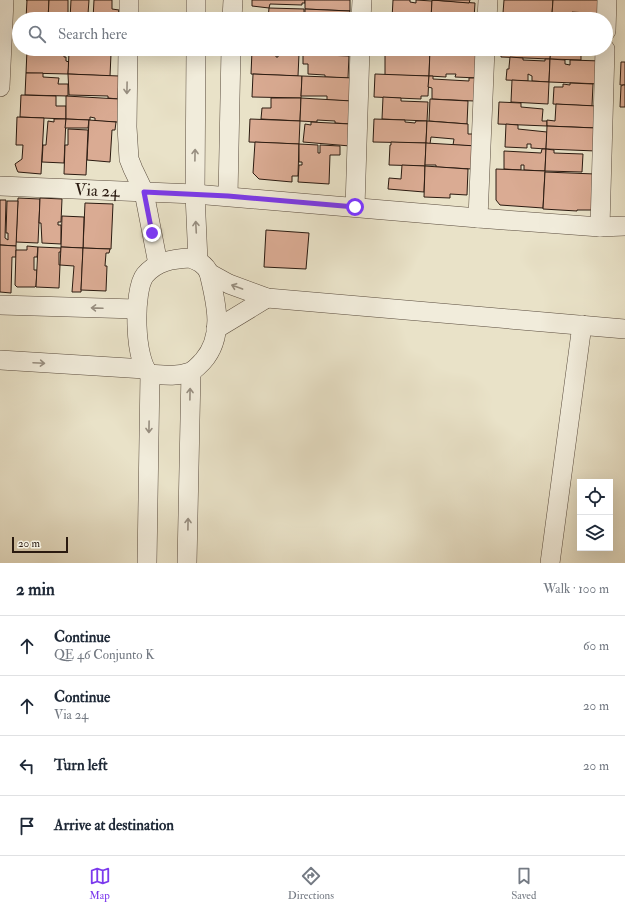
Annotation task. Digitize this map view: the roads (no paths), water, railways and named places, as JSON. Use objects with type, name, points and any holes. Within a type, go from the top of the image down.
[{"type":"street","points":[[0,87],[4,0]]},
{"type":"street","points":[[129,0],[129,12]]},
{"type":"street","points":[[196,0],[196,12]]},
{"type":"street","points":[[232,12],[233,0]]},
{"type":"street","points":[[361,12],[362,0]]},
{"type":"street","points":[[487,12],[488,0]]},
{"type":"street","points":[[607,0],[607,12]]},
{"type":"street","points":[[128,56],[127,127],[129,159],[144,192],[158,264]]},
{"type":"street","points":[[0,360],[148,371],[170,375],[191,372],[197,368],[209,354],[213,345],[216,329],[216,302],[204,267],[195,194],[196,56]]},
{"type":"street","points":[[228,196],[231,56]]},
{"type":"street","points":[[355,207],[360,56]]},
{"type":"street","points":[[478,218],[485,56]]},
{"type":"street","points":[[600,227],[605,56]]},
{"type":"street","name":"Via 24","points":[[0,186],[228,196],[478,218],[600,227],[625,226]]},
{"type":"street","points":[[147,563],[148,371],[138,343],[136,309],[140,284],[144,276],[158,264],[183,258],[190,258],[229,284],[267,298],[625,329]]},
{"type":"street","points":[[216,329],[267,298]]},
{"type":"street","points":[[0,305],[136,309]]},
{"type":"street","points":[[550,563],[582,325]]},
{"type":"street","points":[[187,563],[191,372]]}]
